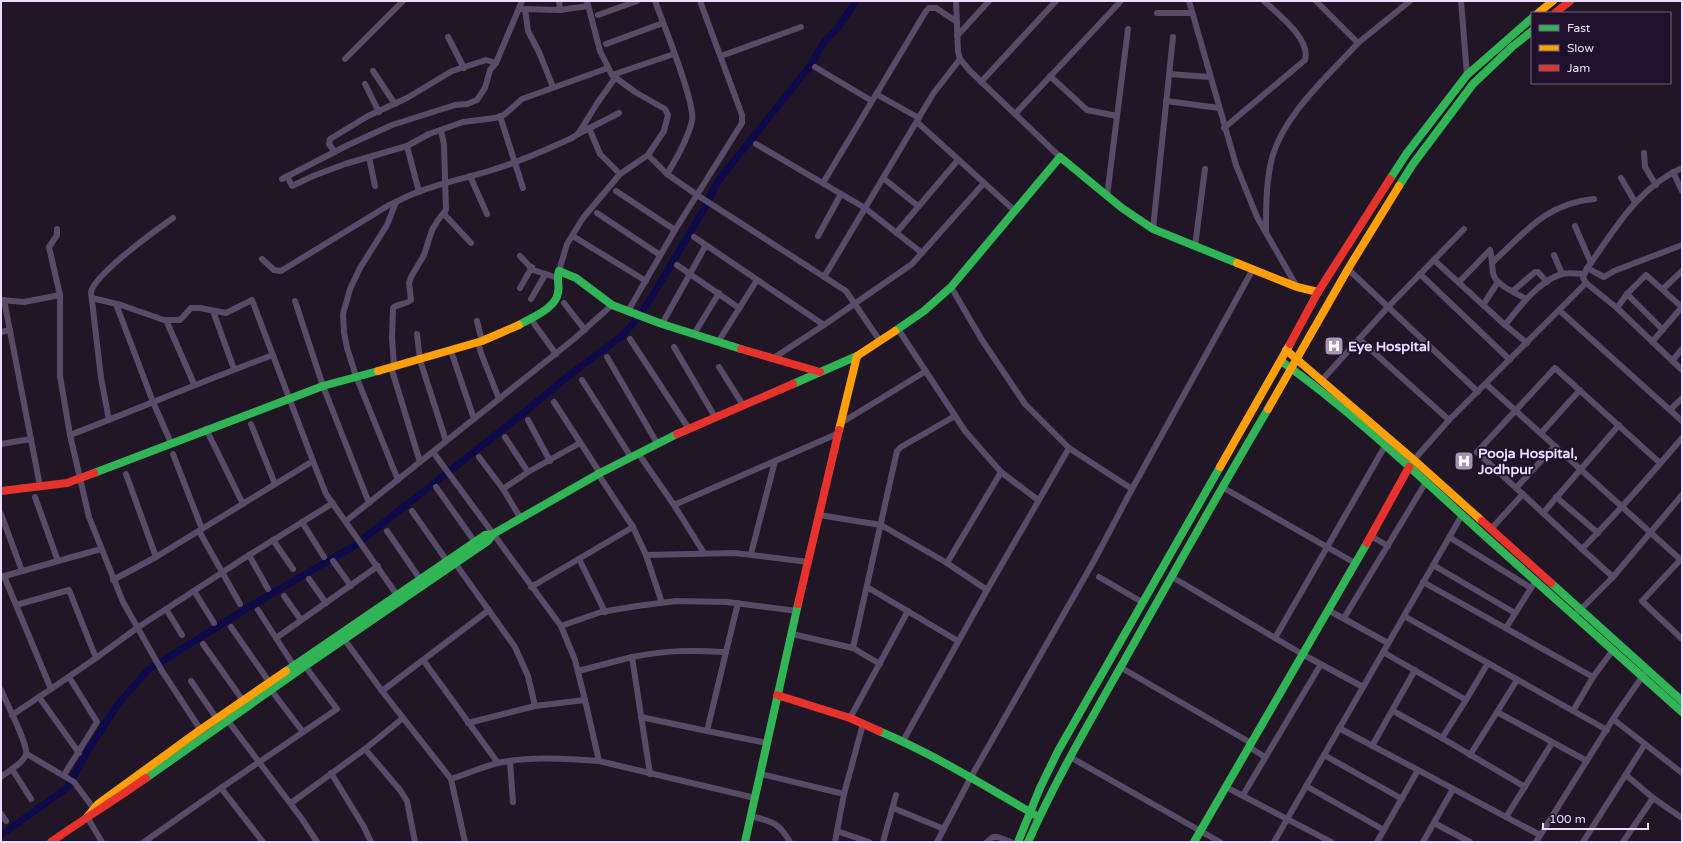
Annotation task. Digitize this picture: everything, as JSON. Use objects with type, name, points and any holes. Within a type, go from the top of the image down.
[{"type":"street","points":[[344,59],[403,1]]},
{"type":"street","points":[[522,1],[522,9],[528,31],[539,52],[553,88]]},
{"type":"street","points":[[559,1],[560,10]]},
{"type":"street","points":[[598,15],[637,1]]},
{"type":"street","points":[[655,1],[688,93],[692,120],[681,152],[667,174]]},
{"type":"street","points":[[635,313],[646,281],[660,255],[742,123],[742,115],[700,1]]},
{"type":"street","points":[[956,1],[958,52],[960,59],[1060,158],[1107,196],[1153,229],[1297,287],[1318,292]]},
{"type":"street","points":[[957,36],[989,1]]},
{"type":"street","points":[[982,82],[1056,1]]},
{"type":"street","points":[[1015,114],[1121,1]]},
{"type":"street","points":[[1189,1],[1224,128],[1239,173],[1257,217],[1297,287]]},
{"type":"street","points":[[1224,128],[1305,60],[1306,49],[1297,33],[1264,1]]},
{"type":"street","points":[[1316,1],[1358,43]]},
{"type":"street","points":[[1461,1],[1468,75]]},
{"type":"street","points":[[1539,12],[1553,1]]},
{"type":"street","points":[[1556,12],[1570,1]]},
{"type":"street","points":[[1266,233],[1267,188],[1271,160],[1280,138],[1292,118],[1314,91],[1358,43],[1406,2]]},
{"type":"street","points":[[1,491],[80,480],[171,443],[323,386],[480,342],[512,328],[553,304],[559,292],[558,274],[567,244],[583,218],[620,174],[648,155],[664,132],[668,115],[664,109],[635,92],[613,76],[600,51],[588,4],[560,10],[522,9]]},
{"type":"street","points":[[823,183],[929,8],[936,8],[957,22]]},
{"type":"street","points":[[522,9],[496,63],[490,70],[485,88],[477,100],[392,125],[284,178],[292,186],[313,176],[407,146],[429,134],[463,122],[500,116],[522,99],[608,68]]},
{"type":"street","points":[[1157,13],[1192,12]]},
{"type":"street","points":[[1018,842],[1058,751],[1281,361],[1318,292],[1407,153],[1468,75],[1531,19]]},
{"type":"street","points":[[606,44],[663,23]]},
{"type":"street","points":[[721,56],[801,27]]},
{"type":"street","points":[[1107,196],[1128,29]]},
{"type":"street","points":[[1028,842],[1039,817],[1070,757],[1222,487],[1298,359],[1348,269],[1413,164],[1472,84],[1512,47],[1531,32]]},
{"type":"street","points":[[1153,229],[1173,36]]},
{"type":"street","points":[[448,37],[464,68]]},
{"type":"street","points":[[578,134],[613,76],[674,54]]},
{"type":"street","points":[[824,276],[933,94],[960,59]]},
{"type":"street","points":[[335,152],[329,144],[330,139],[452,71],[486,60],[496,63]]},
{"type":"street","points":[[815,67],[872,101]]},
{"type":"street","points":[[373,71],[394,104]]},
{"type":"street","points":[[1169,74],[1210,77]]},
{"type":"street","points":[[1050,76],[1087,110],[1117,116]]},
{"type":"street","points":[[365,84],[379,112]]},
{"type":"street","points":[[876,94],[918,120],[958,160],[1015,211]]},
{"type":"street","points":[[1166,102],[1219,108]]},
{"type":"street","points":[[262,259],[274,270],[281,271],[389,205],[419,192],[516,162],[572,138],[619,113]]},
{"type":"street","points":[[500,116],[516,162],[523,188]]},
{"type":"street","points":[[589,128],[600,154],[620,174]]},
{"type":"street","points":[[420,462],[392,367],[393,308],[408,303],[411,300],[409,283],[411,277],[424,255],[432,230],[444,214],[447,205],[444,145],[441,130]]},
{"type":"street","points":[[756,144],[865,208],[922,253]]},
{"type":"street","points":[[407,146],[419,192]]},
{"type":"street","points":[[1644,153],[1645,167],[1656,185]]},
{"type":"street","points":[[648,155],[667,174],[698,196],[846,291],[856,303],[880,341]]},
{"type":"street","points":[[369,157],[375,186]]},
{"type":"street","points":[[87,817],[98,804],[203,734],[228,721],[294,666],[485,535],[493,534],[657,443],[857,356],[898,329],[924,311],[951,287],[1060,158]]},
{"type":"street","points":[[896,232],[958,160]]},
{"type":"street","points":[[1682,168],[1673,172],[1656,185],[1635,202],[1625,213],[1589,265],[1583,278],[1586,283],[1617,308],[1682,370]]},
{"type":"street","points":[[1195,246],[1205,169]]},
{"type":"street","points":[[1673,172],[1682,191]]},
{"type":"street","points":[[470,176],[486,214]]},
{"type":"street","points":[[883,178],[918,206]]},
{"type":"street","points":[[1621,178],[1635,202]]},
{"type":"street","points":[[772,359],[824,326],[912,264],[984,183]]},
{"type":"street","points":[[616,191],[675,230]]},
{"type":"street","points":[[818,236],[841,194]]},
{"type":"street","points":[[1493,262],[1541,217],[1559,207],[1578,200],[1594,199]]},
{"type":"street","points":[[396,202],[388,225],[360,268],[345,303],[343,314],[347,348],[356,376],[398,480]]},
{"type":"street","points":[[597,213],[660,255]]},
{"type":"street","points":[[444,214],[471,243]]},
{"type":"street","points":[[109,420],[101,378],[92,287],[136,245],[173,218]]},
{"type":"street","points":[[1575,226],[1589,265],[1604,278],[1614,271],[1682,245]]},
{"type":"street","points":[[57,229],[57,235],[49,247],[60,295],[60,376],[70,435],[89,517],[113,580],[137,628],[162,672],[203,734]]},
{"type":"street","points":[[1322,380],[1388,307],[1464,229]]},
{"type":"street","points":[[694,237],[824,326]]},
{"type":"street","points":[[576,238],[646,281]]},
{"type":"street","points":[[662,324],[706,245]]},
{"type":"street","points":[[1459,282],[1490,250],[1493,262],[1493,275],[1498,282],[1526,299]]},
{"type":"street","points":[[1554,255],[1562,274]]},
{"type":"street","points":[[520,256],[533,270],[545,275],[558,274],[562,271],[576,278],[612,305],[662,324],[772,359],[820,372]]},
{"type":"street","points":[[1434,260],[1505,325],[1527,343]]},
{"type":"street","points":[[678,265],[739,308]]},
{"type":"street","points":[[520,288],[532,268]]},
{"type":"street","points":[[937,842],[971,776],[1091,566],[1253,269]]},
{"type":"street","points":[[1348,269],[1478,392]]},
{"type":"street","points":[[1663,289],[1682,271]]},
{"type":"street","points":[[1513,291],[1535,272],[1538,272],[1547,282]]},
{"type":"street","points":[[1420,274],[1510,360]]},
{"type":"street","points":[[1505,325],[1526,299],[1547,282],[1562,274],[1584,274]]},
{"type":"street","points":[[531,299],[545,275]]},
{"type":"street","points":[[1617,308],[1627,294],[1646,275],[1682,307],[1652,342]]},
{"type":"street","points":[[718,342],[757,280]]},
{"type":"street","points":[[1483,305],[1498,282]]},
{"type":"street","points":[[1194,842],[1371,536],[1411,463],[1449,420],[1586,283]]},
{"type":"street","points":[[951,287],[982,340],[1025,404],[1068,448],[1132,489]]},
{"type":"street","points":[[694,334],[719,293]]},
{"type":"street","points":[[1627,294],[1663,330]]},
{"type":"street","points":[[40,486],[10,330],[2,300],[24,302],[60,295]]},
{"type":"street","points":[[92,298],[166,320],[180,320],[191,308],[200,308],[226,313],[252,300],[326,494],[397,595]]},
{"type":"street","points":[[295,301],[323,386],[369,503]]},
{"type":"street","points":[[564,302],[585,330]]},
{"type":"street","points":[[116,304],[171,443]]},
{"type":"street","points":[[346,521],[556,354],[612,305]]},
{"type":"street","points":[[1559,310],[1682,421]]},
{"type":"street","points":[[213,311],[234,369]]},
{"type":"street","points":[[530,318],[556,354]]},
{"type":"street","points":[[166,320],[194,384]]},
{"type":"street","points":[[477,321],[483,359],[499,399]]},
{"type":"street","points":[[898,329],[965,431],[1001,472],[1038,500]]},
{"type":"street","points":[[1,332],[10,330]]},
{"type":"street","points":[[417,334],[420,360],[446,441]]},
{"type":"street","points":[[630,339],[689,429]]},
{"type":"street","points":[[1358,339],[1449,420]]},
{"type":"street","points":[[674,347],[715,418]]},
{"type":"street","points":[[1672,361],[1682,348]]},
{"type":"street","points":[[1286,350],[1322,380],[1411,463],[1491,529],[1581,609],[1682,712]]},
{"type":"street","points":[[451,351],[474,419]]},
{"type":"street","points":[[70,435],[154,402],[194,384],[273,355]]},
{"type":"street","points":[[745,842],[808,562],[857,356]]},
{"type":"street","points":[[607,357],[657,443]]},
{"type":"street","points":[[1281,361],[1316,386],[1385,446],[1411,463],[1426,482],[1533,584]]},
{"type":"street","points":[[719,367],[743,405]]},
{"type":"street","points":[[1613,577],[1477,452],[1555,368],[1660,463]]},
{"type":"street","points":[[841,423],[926,371]]},
{"type":"street","points":[[582,380],[631,457]]},
{"type":"street","points":[[1486,384],[1682,559],[1642,601],[1681,637]]},
{"type":"street","points":[[1541,433],[1580,390]]},
{"type":"street","points":[[1670,410],[1682,398]]},
{"type":"street","points":[[554,402],[633,527],[646,555],[662,603]]},
{"type":"street","points":[[853,648],[897,451],[901,447],[955,416]]},
{"type":"street","points":[[528,420],[550,461]]},
{"type":"street","points":[[251,424],[275,484]]},
{"type":"street","points":[[1543,513],[1619,425]]},
{"type":"street","points":[[206,430],[243,504]]},
{"type":"street","points":[[674,505],[839,433]]},
{"type":"street","points":[[505,437],[528,472]]},
{"type":"street","points":[[1582,549],[1622,507],[1682,438]]},
{"type":"street","points":[[1,444],[31,439]]},
{"type":"street","points":[[503,489],[528,472],[550,461],[580,442]]},
{"type":"street","points":[[1275,638],[1385,446]]},
{"type":"street","points":[[1516,488],[1555,446]]},
{"type":"street","points":[[903,741],[1068,448]]},
{"type":"street","points":[[433,452],[560,626],[578,671],[599,761]]},
{"type":"street","points":[[638,453],[674,505],[704,553]]},
{"type":"street","points":[[173,454],[201,530],[222,573],[240,604]]},
{"type":"street","points":[[479,457],[503,489],[521,519]]},
{"type":"street","points":[[113,580],[156,557],[314,461]]},
{"type":"street","points":[[751,554],[775,461]]},
{"type":"street","points":[[947,563],[1001,472]]},
{"type":"street","points":[[126,474],[156,557]]},
{"type":"street","points":[[1344,618],[1426,482]]},
{"type":"street","points":[[436,487],[475,542]]},
{"type":"street","points":[[1222,487],[1355,563]]},
{"type":"street","points":[[1491,529],[1523,494]]},
{"type":"street","points":[[1575,615],[1613,577],[1682,495]]},
{"type":"street","points":[[35,497],[58,561]]},
{"type":"street","points":[[1556,497],[1598,532]]},
{"type":"street","points":[[12,715],[69,677],[137,628],[249,555],[333,503]]},
{"type":"street","points":[[412,511],[447,561]]},
{"type":"street","points":[[1,514],[22,571]]},
{"type":"street","points":[[819,515],[881,525],[947,563],[987,590]]},
{"type":"street","points":[[1274,842],[1462,515]]},
{"type":"street","points":[[302,522],[324,558]]},
{"type":"street","points":[[531,587],[633,527]]},
{"type":"street","points":[[387,531],[420,579]]},
{"type":"street","points":[[51,842],[87,817],[101,810],[203,734],[217,719],[305,666],[488,540],[493,534]]},
{"type":"street","points":[[1371,536],[1388,546]]},
{"type":"street","points":[[1449,537],[1533,584],[1575,615],[1612,650],[1682,701]]},
{"type":"street","points":[[273,540],[293,570]]},
{"type":"street","points":[[51,689],[3,577],[101,549]]},
{"type":"street","points":[[646,555],[704,553],[751,554],[808,562]]},
{"type":"street","points":[[249,555],[268,588]]},
{"type":"street","points":[[579,559],[605,612]]},
{"type":"street","points":[[333,561],[350,586]]},
{"type":"street","points":[[455,563],[515,647],[528,676],[536,706]]},
{"type":"street","points":[[1433,565],[1516,613]]},
{"type":"street","points":[[276,638],[378,566]]},
{"type":"street","points":[[1099,577],[1142,602]]},
{"type":"street","points":[[1172,577],[1302,654],[1363,687]]},
{"type":"street","points":[[309,579],[326,603]]},
{"type":"street","points":[[1423,582],[1593,677]]},
{"type":"street","points":[[1506,628],[1533,584]]},
{"type":"street","points":[[867,587],[958,641]]},
{"type":"street","points":[[16,605],[69,590],[96,658]]},
{"type":"street","points":[[194,591],[214,623]]},
{"type":"street","points":[[284,596],[300,620]]},
{"type":"street","points":[[560,626],[605,612],[676,601],[738,603],[797,611]]},
{"type":"street","points":[[707,731],[738,603]]},
{"type":"street","points":[[166,610],[182,635]]},
{"type":"street","points":[[258,610],[294,666]]},
{"type":"street","points":[[382,691],[489,610]]},
{"type":"street","points":[[1328,610],[1388,643]]},
{"type":"street","points":[[850,718],[908,611]]},
{"type":"street","points":[[1404,616],[1606,730]]},
{"type":"street","points":[[231,627],[270,687],[303,732]]},
{"type":"street","points":[[792,634],[853,648],[880,664]]},
{"type":"street","points":[[344,639],[382,691],[451,779],[465,842]]},
{"type":"street","points":[[203,644],[244,702]]},
{"type":"street","points":[[578,671],[658,652],[686,650],[726,652]]},
{"type":"street","points":[[1573,711],[1593,677],[1612,650]]},
{"type":"street","points":[[1383,652],[1466,700]]},
{"type":"street","points":[[632,657],[650,774]]},
{"type":"street","points":[[423,660],[498,763]]},
{"type":"street","points":[[1442,738],[1488,663]]},
{"type":"street","points":[[1243,795],[1320,664]]},
{"type":"street","points":[[144,842],[337,709],[305,666]]},
{"type":"street","points":[[1120,667],[1250,745],[1265,757]]},
{"type":"street","points":[[1372,746],[1415,670]]},
{"type":"street","points":[[1536,842],[1606,730],[1645,673]]},
{"type":"street","points":[[66,776],[97,722],[69,677]]},
{"type":"street","points":[[1470,755],[1517,680]]},
{"type":"street","points":[[191,681],[217,719]]},
{"type":"street","points":[[1,690],[25,744],[26,754],[24,760],[1,777]]},
{"type":"street","points":[[778,695],[850,718],[903,741],[971,776],[1039,817]]},
{"type":"street","points":[[39,697],[79,753]]},
{"type":"street","points":[[468,723],[536,706],[585,700]]},
{"type":"street","points":[[1393,711],[1525,787]]},
{"type":"street","points":[[1497,712],[1587,761]]},
{"type":"street","points":[[641,717],[767,743]]},
{"type":"street","points":[[291,803],[365,749],[403,718]]},
{"type":"street","points":[[1614,719],[1682,772]]},
{"type":"street","points":[[228,721],[291,803],[317,842]]},
{"type":"street","points":[[835,842],[844,794],[863,724]]},
{"type":"street","points":[[1339,728],[1540,835]]},
{"type":"street","points":[[1506,817],[1552,743]]},
{"type":"street","points":[[1583,842],[1645,744]]},
{"type":"street","points":[[365,749],[400,790],[407,801],[415,842]]},
{"type":"street","points":[[26,754],[74,782],[94,809]]},
{"type":"street","points":[[1324,755],[1402,799]]},
{"type":"street","points":[[1070,757],[1219,842]]},
{"type":"street","points":[[451,779],[498,763],[547,760],[599,761],[755,798]]},
{"type":"street","points":[[510,762],[513,802]]},
{"type":"street","points":[[12,769],[31,799]]},
{"type":"street","points":[[1377,842],[1418,770]]},
{"type":"street","points":[[331,773],[364,827],[371,842]]},
{"type":"street","points":[[761,774],[844,794]]},
{"type":"street","points":[[1626,774],[1654,798],[1682,818]]},
{"type":"street","points":[[1306,786],[1384,830]]},
{"type":"street","points":[[1226,787],[1288,818],[1320,839],[1331,842]]},
{"type":"street","points":[[221,788],[263,842]]},
{"type":"street","points":[[1423,842],[1453,789]]},
{"type":"street","points":[[883,842],[896,795]]},
{"type":"street","points":[[1622,842],[1654,798]]},
{"type":"street","points":[[893,808],[944,829]]},
{"type":"street","points":[[1,814],[6,821]]},
{"type":"street","points":[[751,816],[774,822],[780,827],[790,842]]},
{"type":"street","points":[[87,817],[102,842]]},
{"type":"street","points":[[1434,823],[1470,842]]},
{"type":"street","points":[[837,831],[869,842]]},
{"type":"street","points":[[155,835],[159,842]]},
{"type":"street","points":[[987,842],[993,836],[1012,842]]},
{"type":"waterway","points":[[1,835],[67,788],[87,752],[118,704],[148,670],[254,604],[354,546],[516,419],[572,373],[622,336],[636,320],[650,300],[704,209],[718,181],[810,66],[824,42],[837,29],[856,1]]},
{"type":"traffic: fast","points":[[1390,179],[1407,153],[1467,75],[1531,19]]},
{"type":"traffic: fast","points":[[1399,186],[1413,164],[1473,84],[1512,47],[1531,32]]},
{"type":"traffic: fast","points":[[895,331],[924,311],[951,287],[1060,157],[1122,208],[1153,229],[1237,263]]},
{"type":"traffic: fast","points":[[519,325],[548,308],[556,299],[559,287],[559,271],[576,278],[612,305],[662,324],[741,349]]},
{"type":"traffic: fast","points":[[793,384],[857,356]]},
{"type":"traffic: fast","points":[[1281,361],[1360,423],[1682,712]]},
{"type":"traffic: fast","points":[[94,473],[323,386],[378,371]]},
{"type":"traffic: fast","points":[[1028,842],[1063,770],[1197,531],[1268,409]]},
{"type":"traffic: fast","points":[[286,671],[485,535],[493,534],[600,473],[677,434]]},
{"type":"traffic: fast","points":[[1018,842],[1040,788],[1058,751],[1220,467]]},
{"type":"traffic: fast","points":[[146,778],[305,666],[488,541],[493,534]]},
{"type":"traffic: fast","points":[[1194,842],[1367,543]]},
{"type":"traffic: fast","points":[[1551,583],[1682,701]]},
{"type":"traffic: fast","points":[[745,842],[798,604]]},
{"type":"traffic: fast","points":[[879,731],[939,760],[1035,815]]},
{"type":"traffic: slow","points":[[1539,12],[1553,1]]},
{"type":"traffic: slow","points":[[1268,409],[1348,269],[1399,186]]},
{"type":"traffic: slow","points":[[1237,263],[1297,287],[1318,292]]},
{"type":"traffic: slow","points":[[378,371],[482,341],[519,325]]},
{"type":"traffic: slow","points":[[839,430],[857,356],[895,331]]},
{"type":"traffic: slow","points":[[1220,467],[1290,344]]},
{"type":"traffic: slow","points":[[1286,350],[1414,460],[1482,521]]},
{"type":"traffic: slow","points":[[87,817],[98,804],[200,730],[286,671]]},
{"type":"traffic: jam","points":[[1556,12],[1570,1]]},
{"type":"traffic: jam","points":[[1290,344],[1318,292],[1390,179]]},
{"type":"traffic: jam","points":[[741,349],[820,372]]},
{"type":"traffic: jam","points":[[677,434],[793,384]]},
{"type":"traffic: jam","points":[[798,604],[839,430]]},
{"type":"traffic: jam","points":[[1367,543],[1409,467]]},
{"type":"traffic: jam","points":[[1,491],[67,483],[94,473]]},
{"type":"traffic: jam","points":[[1482,521],[1551,583]]},
{"type":"traffic: jam","points":[[777,695],[850,718],[879,731]]},
{"type":"traffic: jam","points":[[51,842],[146,778]]},
{"type":"place","name":"Eye Hospital","points":[[1334,346]]},
{"type":"place","name":"Pooja Hospital, Jodhpur","points":[[1464,461]]}]
